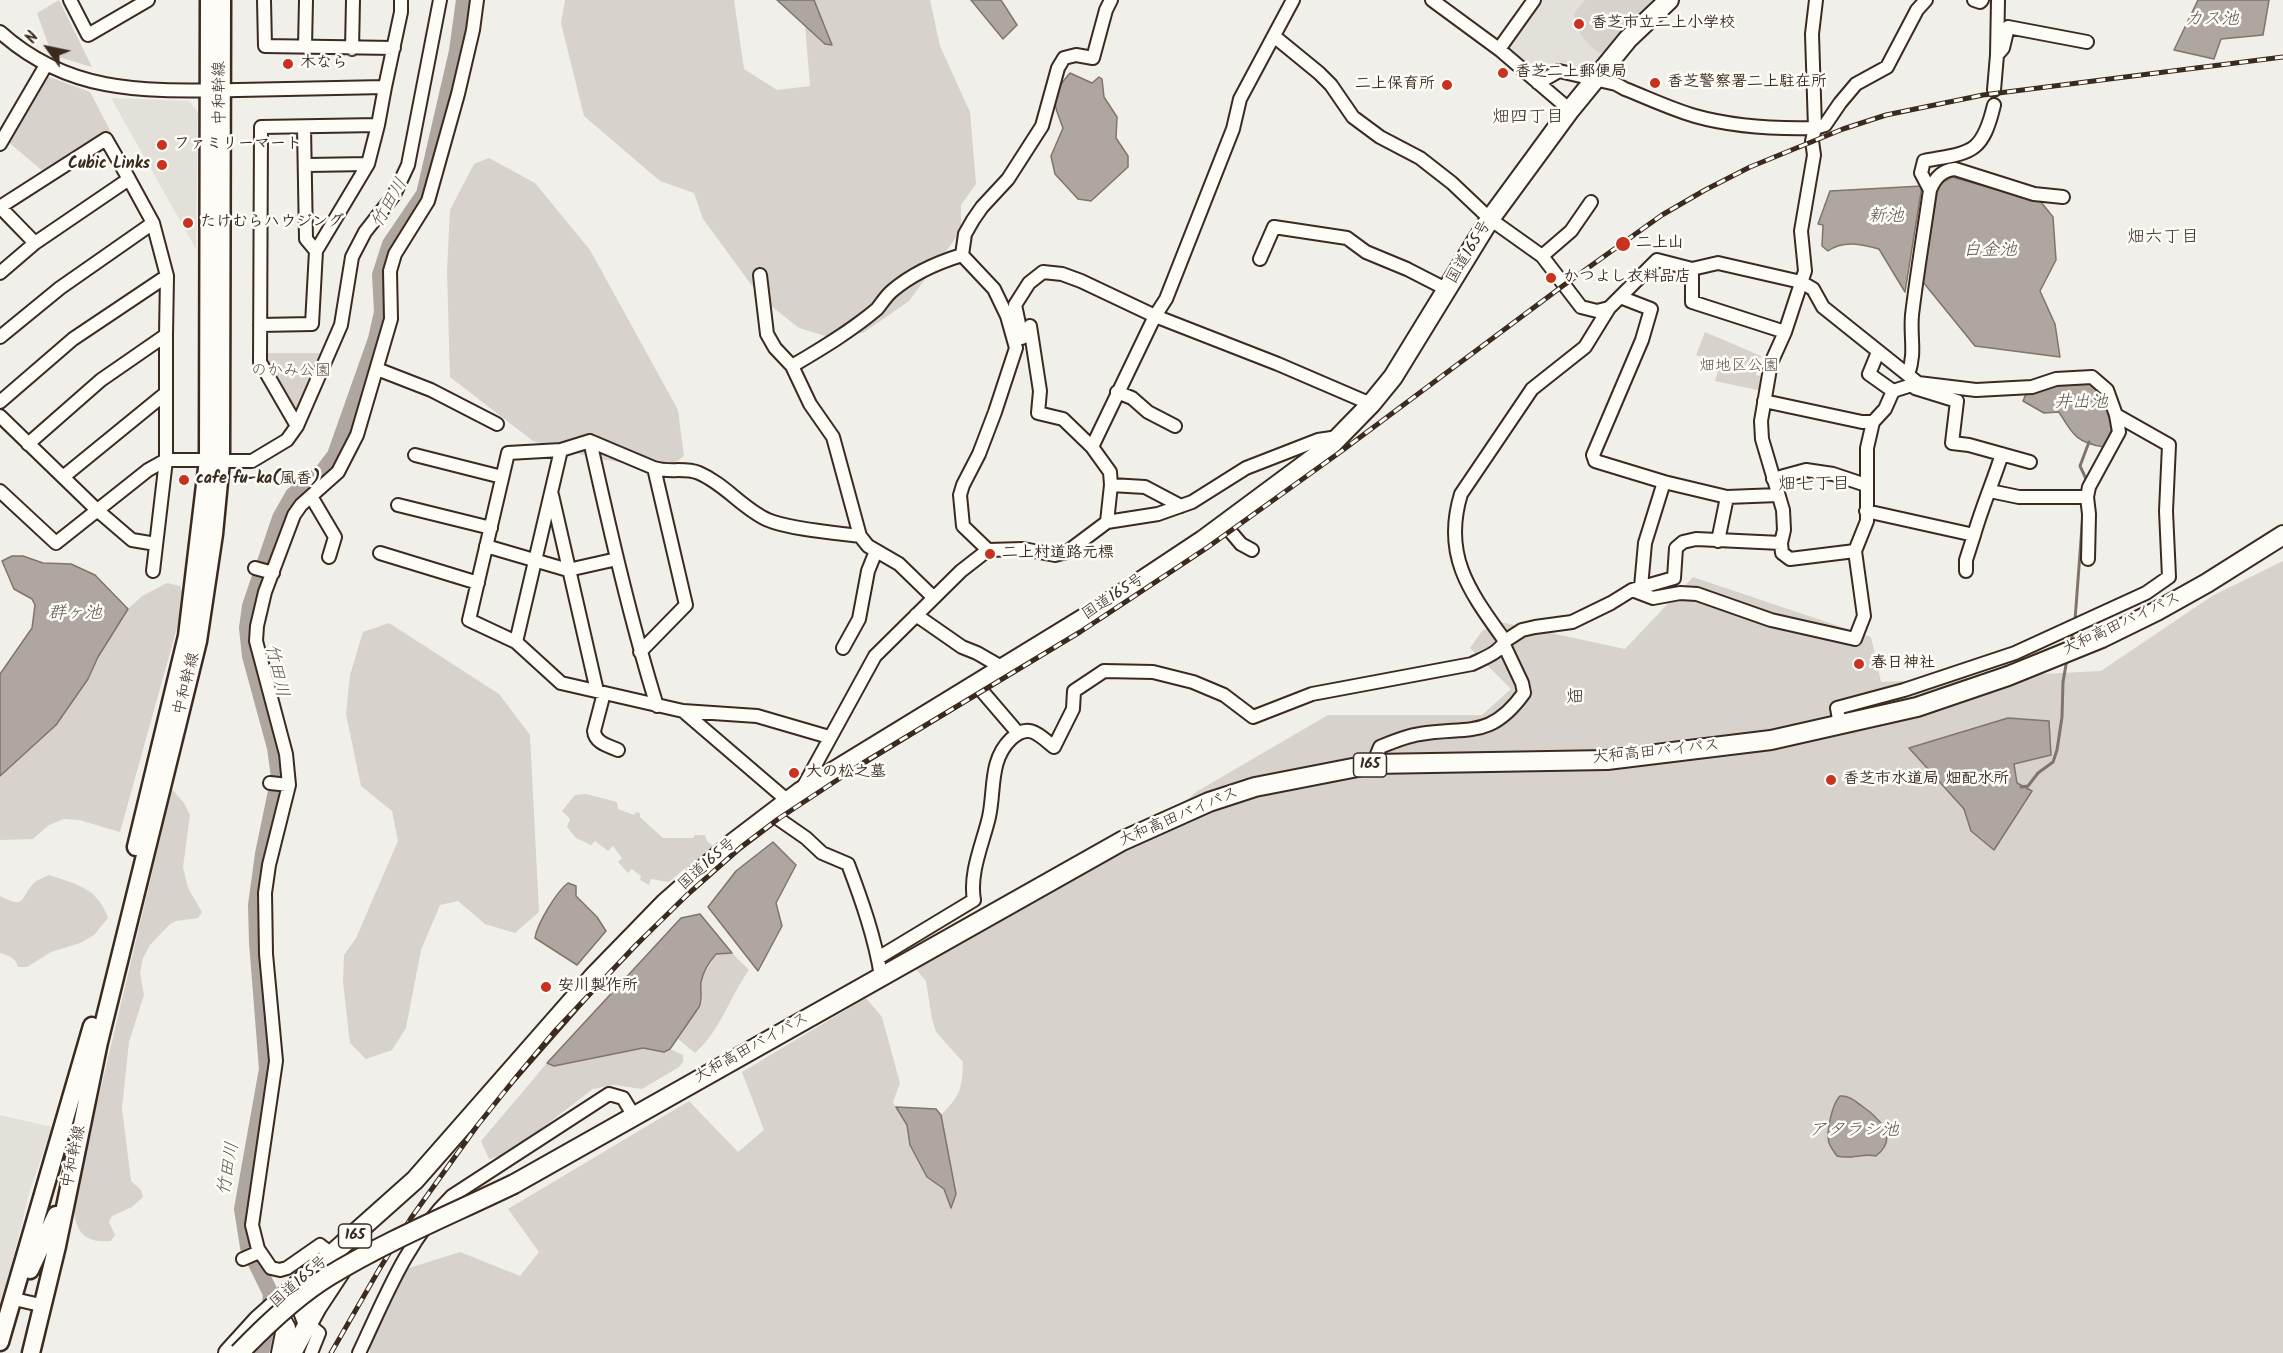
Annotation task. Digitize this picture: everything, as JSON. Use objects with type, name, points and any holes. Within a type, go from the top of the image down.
[{"type":"highway","name":"国道165号","points":[[228,1353],[258,1320],[333,1256],[415,1180],[594,976],[664,903],[770,813],[794,796],[1099,609],[1225,525],[1339,437],[1393,377],[1490,219],[1570,110],[1628,39],[1669,0]]},
{"type":"highway","name":"大和高田バイパス","points":[[239,1353],[283,1311],[328,1276],[392,1241],[514,1184],[1122,841],[1187,812],[1255,787],[1372,764],[1607,760],[1771,740],[1917,707],[2008,676],[2102,638],[2207,584],[2283,535]]},
{"type":"highway","name":"国道165号","points":[[292,1353],[310,1323],[317,1306],[354,1253],[416,1188],[476,1113]]},
{"type":"highway","points":[[258,1320],[272,1315],[282,1320],[286,1328],[286,1337],[281,1353]]},
{"type":"main road","name":"中和幹線","points":[[31,1353],[99,1042],[198,641],[214,534],[214,90],[209,0]]},
{"type":"main road","name":"中和幹線","points":[[214,90],[222,0]]},
{"type":"main road","name":"中和幹線","points":[[0,1342],[94,1019],[187,636],[215,460]]},
{"type":"main road","points":[[14,1299],[21,1295],[32,1263],[54,1222],[61,1200],[68,1189]]},
{"type":"street","points":[[70,0],[88,35],[148,0]]},
{"type":"street","points":[[264,0],[265,46],[394,48]]},
{"type":"street","points":[[305,47],[306,0]]},
{"type":"street","points":[[352,49],[353,0]]},
{"type":"street","points":[[260,325],[312,324],[316,251],[368,164],[394,48],[401,0]]},
{"type":"street","points":[[0,491],[56,543],[148,470],[166,460],[252,461],[287,440],[297,426],[341,325],[352,257],[365,232],[394,195],[408,165],[440,0]]},
{"type":"street","points":[[311,1353],[319,1333],[310,1323],[303,1320],[300,1312],[304,1303],[333,1269],[335,1264],[333,1256],[321,1245],[287,1268],[279,1270],[271,1268],[259,1252],[253,1236],[252,1214],[276,1061],[265,943],[265,893],[269,865],[289,784],[286,754],[256,641],[260,610],[294,515],[338,472],[357,435],[391,319],[390,271],[405,236],[428,201],[458,94],[473,30],[477,0]]},
{"type":"street","points":[[988,550],[963,526],[960,495],[995,412],[1016,348],[1007,316],[997,295],[962,255],[965,234],[982,207],[1008,179],[1041,126],[1058,68],[1064,58],[1076,54],[1093,58],[1106,10],[1111,0]]},
{"type":"street","points":[[1092,447],[1155,316],[1166,299],[1233,129],[1240,99],[1293,0]]},
{"type":"street","points":[[1499,49],[1534,0]]},
{"type":"street","points":[[1816,0],[1812,34],[1814,155],[1801,231],[1805,271],[1785,332],[1771,363],[1764,402],[1762,439],[1783,510],[1782,553],[1790,559],[1855,551]]},
{"type":"street","points":[[1538,83],[1559,71],[1616,84],[1694,116],[1749,127],[1815,128],[1825,125],[1856,84],[1887,67],[1917,10],[1926,0]]},
{"type":"street","points":[[1974,0],[1980,2],[1982,0]]},
{"type":"street","points":[[1994,90],[1998,0]]},
{"type":"street","points":[[1437,2],[1499,49],[1570,110]]},
{"type":"street","points":[[1997,55],[2003,48],[2008,27],[2087,42]]},
{"type":"street","points":[[0,32],[15,46],[46,65],[72,76],[117,87],[214,90],[386,87]]},
{"type":"street","points":[[1275,37],[1331,85],[1353,117],[1380,137],[1420,158],[1452,183],[1490,219],[1542,256],[1581,307],[1596,311],[1609,308]]},
{"type":"street","points":[[0,144],[46,65]]},
{"type":"street","points":[[1930,190],[1921,173],[1924,161],[1961,154],[1977,146],[1984,139],[1989,127],[1994,105]]},
{"type":"street","points":[[297,426],[260,362],[261,127],[378,125]]},
{"type":"street","points":[[304,127],[306,239],[316,251]]},
{"type":"street","points":[[35,243],[0,207],[106,138],[153,223],[166,276],[166,460],[153,571]]},
{"type":"street","points":[[308,165],[368,164]]},
{"type":"street","points":[[1911,381],[1914,342],[1912,318],[1930,190],[1939,176],[1947,170],[1955,170],[2034,194],[2063,197]]},
{"type":"street","points":[[0,273],[35,243],[129,179]]},
{"type":"street","points":[[1542,256],[1571,231],[1591,202]]},
{"type":"street","points":[[0,337],[60,288],[153,223]]},
{"type":"street","points":[[1260,259],[1274,227],[1347,238],[1366,252],[1407,269],[1448,290]]},
{"type":"street","points":[[792,366],[822,349],[878,308],[890,292],[908,279],[928,267],[962,255]]},
{"type":"street","points":[[1372,764],[1380,747],[1419,734],[1466,731],[1490,724],[1514,707],[1524,693],[1522,683],[1504,643],[1458,565],[1454,545],[1455,513],[1461,494],[1532,389],[1585,347],[1609,308],[1657,260],[1692,269],[1718,263],[1801,282],[1813,289],[1823,307],[1911,381],[1957,401],[1952,443],[1969,445],[2030,462]]},
{"type":"street","points":[[1692,269],[1692,302],[1785,332]]},
{"type":"street","points":[[1016,348],[1023,346],[1015,305],[1029,283],[1044,272],[1062,274],[1155,316],[1278,364],[1371,404]]},
{"type":"street","points":[[760,275],[767,333],[775,348],[792,366],[810,404],[833,437],[860,536],[868,546],[899,564],[933,597]]},
{"type":"street","points":[[0,402],[73,339],[166,276]]},
{"type":"street","points":[[1620,297],[1651,309],[1642,340],[1593,455],[1595,461],[1664,482],[1727,496],[1778,495]]},
{"type":"street","points":[[1030,326],[1040,391],[1038,412],[1063,419],[1092,447],[1110,472],[1107,522]]},
{"type":"street","points":[[28,444],[101,380],[166,335]]},
{"type":"street","points":[[1878,352],[1869,374],[1893,391]]},
{"type":"street","points":[[378,369],[431,390],[497,424]]},
{"type":"street","points":[[1637,588],[1653,598],[1680,593],[1697,594],[1772,620],[1855,639],[1864,616],[1855,551],[1867,521],[1867,448],[1873,422],[1885,408],[1893,391],[1911,381],[1976,390],[2032,387],[2056,379],[2092,377],[2107,390],[2119,432],[2089,487],[2086,497],[2089,514],[2088,559]]},
{"type":"street","points":[[1118,392],[1132,398],[1148,412],[1175,426]]},
{"type":"street","points":[[63,477],[166,393]]},
{"type":"street","points":[[1764,402],[1862,422],[1873,422]]},
{"type":"street","points":[[1840,725],[1837,708],[1904,690],[2015,653],[2146,593],[2169,577],[2166,511],[2169,445],[2116,415]]},
{"type":"street","points":[[0,416],[97,510],[132,540],[156,544]]},
{"type":"street","points":[[683,711],[794,796],[875,656],[933,597],[988,550],[1023,549],[1060,555],[1107,522],[1158,514],[1192,502],[1246,468],[1318,440],[1339,437]]},
{"type":"street","points":[[829,737],[757,716],[683,711],[561,683],[516,642],[470,620],[508,453],[561,450],[590,441],[664,471],[684,469],[700,474],[768,520],[860,536]]},
{"type":"street","points":[[590,441],[640,652],[657,706]]},
{"type":"street","points":[[516,642],[561,450]]},
{"type":"street","points":[[1966,572],[1966,560],[1982,504],[1990,491],[2002,454]]},
{"type":"street","points":[[415,455],[502,477]]},
{"type":"street","points":[[640,652],[686,605],[654,468]]},
{"type":"street","points":[[1773,479],[1806,470],[1833,474],[1866,485]]},
{"type":"street","points":[[1637,588],[1645,543],[1664,482]]},
{"type":"street","points":[[1111,485],[1145,487],[1181,506]]},
{"type":"street","points":[[1990,491],[2019,497],[2086,497]]},
{"type":"street","points":[[552,495],[568,570],[601,692],[594,736],[618,750]]},
{"type":"street","points":[[1718,541],[1727,496]]},
{"type":"street","points":[[312,498],[335,537],[329,557]]},
{"type":"street","points":[[398,505],[490,528]]},
{"type":"street","points":[[1866,511],[1974,535]]},
{"type":"street","points":[[1225,525],[1241,544],[1252,550]]},
{"type":"street","points":[[878,958],[974,900],[972,892],[991,806],[996,760],[1004,746],[1018,733],[1028,730],[1054,747],[1073,710],[1074,691],[1104,671],[1153,672],[1193,682],[1224,695],[1253,717],[1312,694],[1472,664],[1492,654],[1522,630],[1572,622],[1637,588],[1674,578],[1676,548],[1683,542],[1696,539],[1781,543]]},
{"type":"street","points":[[486,546],[568,570],[617,560]]},
{"type":"street","points":[[843,648],[859,619],[868,571],[876,551]]},
{"type":"street","points":[[380,553],[478,583]]},
{"type":"street","points":[[255,568],[273,573]]},
{"type":"street","points":[[2146,593],[2157,611]]},
{"type":"street","points":[[916,615],[962,647],[1003,668]]},
{"type":"street","points":[[978,683],[982,691],[1018,733]]},
{"type":"street","points":[[270,783],[289,784]]},
{"type":"street","points":[[770,813],[806,838],[822,853],[848,864],[878,958],[880,976]]},
{"type":"street","points":[[358,1353],[411,1246],[435,1213],[452,1197],[609,1094],[623,1098],[634,1116]]},
{"type":"street","points":[[243,1260],[259,1252]]},
{"type":"street","points":[[14,1299],[36,1304],[42,1309]]},
{"type":"shaded area","name":"香芝市立二上小学校","points":[[1539,0],[1662,0],[1590,70],[1564,63],[1542,79],[1503,48]]},
{"type":"shaded area","points":[[111,98],[189,101],[198,112],[196,249]]},
{"type":"shaded area","points":[[0,1115],[52,1127],[30,1190],[0,1312]]},
{"type":"green space","points":[[59,0],[92,67],[52,55],[37,13]]},
{"type":"green space","points":[[565,0],[734,0],[744,69],[777,90],[810,86],[803,0],[930,0],[940,46],[970,112],[976,184],[961,205],[961,231],[909,301],[863,333],[829,337],[799,328],[761,298],[703,219],[694,193],[660,181],[584,116],[561,23]]},
{"type":"green space","points":[[1585,0],[1657,0],[1603,52],[1599,53],[1582,36],[1575,20],[1574,13]]},
{"type":"green space","points":[[44,75],[90,92],[111,132],[45,173],[6,140]]},
{"type":"green space","points":[[489,158],[535,183],[590,250],[678,410],[684,456],[665,470],[590,457],[533,441],[450,377],[447,271],[450,210],[474,164]]},
{"type":"green space","name":"畑地区公園","points":[[1705,332],[1761,356],[1756,375],[1764,377],[1762,391],[1715,381],[1720,364],[1696,355]]},
{"type":"green space","name":"のかみ公園","points":[[264,353],[322,353],[298,408],[289,408],[263,363]]},
{"type":"green space","points":[[2283,561],[2283,1353],[370,1353],[369,1341],[406,1269],[460,1252],[520,1276],[539,1252],[508,1209],[689,1101],[738,1152],[764,1130],[742,1072],[866,998],[882,1017],[900,1083],[893,1102],[907,1125],[910,1145],[927,1177],[944,1189],[951,1207],[956,1194],[941,1115],[959,1091],[963,1062],[936,1032],[926,981],[915,968],[1142,839],[1196,792],[1328,715],[1482,715],[1511,689],[1470,648],[1482,631],[1500,622],[1625,649],[1693,577],[1871,637],[1881,682],[2101,671],[2212,596]],"holes":[[[1909,748],[2014,763],[2017,783],[2032,790],[1971,831],[1965,809]],[[1840,1096],[1847,1096],[1879,1118],[1865,1154],[1855,1158],[1828,1139]]]},
{"type":"green space","points":[[167,583],[180,586],[185,599],[120,832],[79,820],[64,819],[49,825],[33,839],[0,840],[0,776],[56,725],[88,679],[98,657],[128,609],[142,596]]},
{"type":"green space","points":[[389,623],[499,694],[530,735],[539,912],[515,933],[485,924],[458,901],[440,905],[421,950],[406,1028],[392,1050],[366,1059],[350,1043],[343,982],[344,955],[356,938],[398,841],[392,811],[361,786],[346,714],[350,675],[363,632]]},
{"type":"green space","points":[[172,789],[184,803],[190,815],[183,867],[188,888],[202,912],[198,918],[170,924],[150,945],[143,958],[140,973],[144,995],[129,1042],[122,1108],[131,1181],[141,1190],[143,1197],[132,1207],[112,1216],[109,1222],[115,1235],[111,1241],[93,1240],[86,1237],[78,1226],[75,1219],[74,1201]]},
{"type":"green space","points":[[586,794],[617,802],[618,809],[634,815],[636,812],[640,813],[640,817],[663,838],[693,838],[695,835],[705,835],[707,841],[717,849],[697,864],[684,869],[669,882],[651,879],[649,885],[640,880],[641,876],[632,869],[628,873],[618,862],[622,858],[613,846],[608,851],[595,841],[591,845],[576,838],[567,827],[570,819],[562,811],[575,795]]},
{"type":"green space","points":[[49,875],[77,885],[92,894],[104,908],[108,918],[94,935],[80,943],[51,952],[27,967],[18,967],[13,959],[0,953],[0,896],[19,902],[35,882]]},
{"type":"green space","points":[[732,953],[749,970],[712,1034],[695,1053],[677,1038],[702,1001],[701,980],[716,954]]},
{"type":"green space","points":[[643,1048],[664,1052],[670,1049],[683,1055],[683,1062],[679,1067],[642,1089],[614,1085],[593,1089],[508,1154],[489,1159],[481,1141],[547,1063],[554,1066]]},
{"type":"water","points":[[777,0],[814,0],[832,45],[825,44]]},
{"type":"water","points":[[971,0],[1001,0],[1017,25],[1003,39]]},
{"type":"water","name":"カス池","points":[[2198,0],[2269,0],[2263,35],[2221,39],[2214,59],[2174,50]]},
{"type":"water","points":[[1070,73],[1092,83],[1099,77],[1102,79],[1104,97],[1117,117],[1116,138],[1128,156],[1128,167],[1091,201],[1078,199],[1055,174],[1051,156],[1063,128],[1055,105],[1056,94]]},
{"type":"water","name":"白金池","points":[[1952,177],[2041,202],[2053,217],[2056,260],[2040,291],[2055,324],[2060,357],[1975,346],[1923,282],[1938,185]]},
{"type":"water","name":"新池","points":[[1922,186],[1905,292],[1879,249],[1846,244],[1828,251],[1822,246],[1823,225],[1818,224],[1830,191]]},
{"type":"water","name":"井出池","points":[[2091,380],[2099,386],[2113,427],[2104,447],[2088,443],[2077,437],[2059,412],[2044,413],[2023,401],[2026,394],[2048,386]]},
{"type":"water","name":"群ヶ池","points":[[12,556],[23,556],[43,563],[71,564],[95,575],[128,609],[98,657],[88,679],[56,725],[0,776],[0,674],[32,628],[35,605],[32,599],[14,589],[2,561]]},
{"type":"water","points":[[2008,718],[2049,721],[2051,755],[2014,764],[2017,783],[2032,791],[1994,850],[1971,831],[1964,809],[1909,748]]},
{"type":"water","points":[[773,842],[796,865],[776,903],[782,926],[758,971],[708,907],[736,871]]},
{"type":"water","points":[[568,883],[576,886],[576,896],[597,917],[606,931],[577,965],[535,938],[548,908]]},
{"type":"water","points":[[700,914],[732,953],[716,954],[709,963],[701,982],[699,1007],[670,1049],[664,1052],[643,1048],[554,1066],[547,1063],[681,918]]},
{"type":"water","name":"アタラシ池","points":[[1840,1096],[1849,1097],[1857,1102],[1875,1116],[1884,1128],[1887,1135],[1886,1142],[1876,1156],[1837,1156],[1829,1143],[1832,1111]]},
{"type":"water","points":[[896,1107],[936,1109],[941,1115],[956,1194],[951,1208],[944,1189],[927,1177],[910,1145],[907,1125]]},
{"type":"waterway","name":"竹田川","points":[[261,1353],[271,1294],[248,1247],[242,1209],[267,1069],[256,905],[263,854],[279,777],[275,748],[250,656],[247,628],[250,606],[280,518],[293,495],[322,472],[335,455],[376,339],[382,312],[380,275],[390,244],[424,194],[457,51],[464,0]]},
{"type":"waterway","points":[[2088,483],[2080,466],[2089,442]]},
{"type":"waterway","points":[[2075,620],[2083,513]]},
{"type":"waterway","points":[[2071,644],[2073,630]]},
{"type":"waterway","points":[[2021,787],[2028,786],[2038,773],[2053,762],[2062,717],[2063,682],[2067,659]]},
{"type":"railway","points":[[331,1353],[411,1218],[477,1126],[517,1076],[554,1032],[635,946],[689,893],[741,847],[778,819],[863,763],[1080,632],[1208,547],[1662,215],[1750,167],[1843,129],[1886,115],[1983,95],[2283,57]]},
{"type":"place","name":"香芝市立二上小学校","points":[[1579,24]]},
{"type":"place","name":"木なら","points":[[288,64]]},
{"type":"place","name":"香芝二上郵便局","points":[[1503,73]]},
{"type":"place","name":"香芝警察署二上駐在所","points":[[1655,83]]},
{"type":"place","name":"二上保育所","points":[[1447,85]]},
{"type":"place","name":"ファミリーマート","points":[[162,145]]},
{"type":"place","name":"Cubic Links","points":[[162,165]]},
{"type":"place","name":"たけむらハウジング","points":[[188,223]]},
{"type":"place","name":"二上山","points":[[1623,244]]},
{"type":"place","name":"かつよし衣料品店","points":[[1551,278]]},
{"type":"place","name":"cafe fu-ka(風香)","points":[[184,480]]},
{"type":"place","name":"二上村道路元標","points":[[990,554]]},
{"type":"place","name":"春日神社","points":[[1859,664]]},
{"type":"place","name":"大の松之墓","points":[[794,773]]},
{"type":"place","name":"香芝市水道局 畑配水所","points":[[1831,780]]},
{"type":"place","name":"安川製作所","points":[[546,987]]},
{"type":"district","name":"畑四丁目","points":[[1528,119]]},
{"type":"district","name":"畑六丁目","points":[[2163,239]]},
{"type":"district","name":"畑七丁目","points":[[1814,486]]},
{"type":"district","name":"畑","points":[[1575,699]]}]
